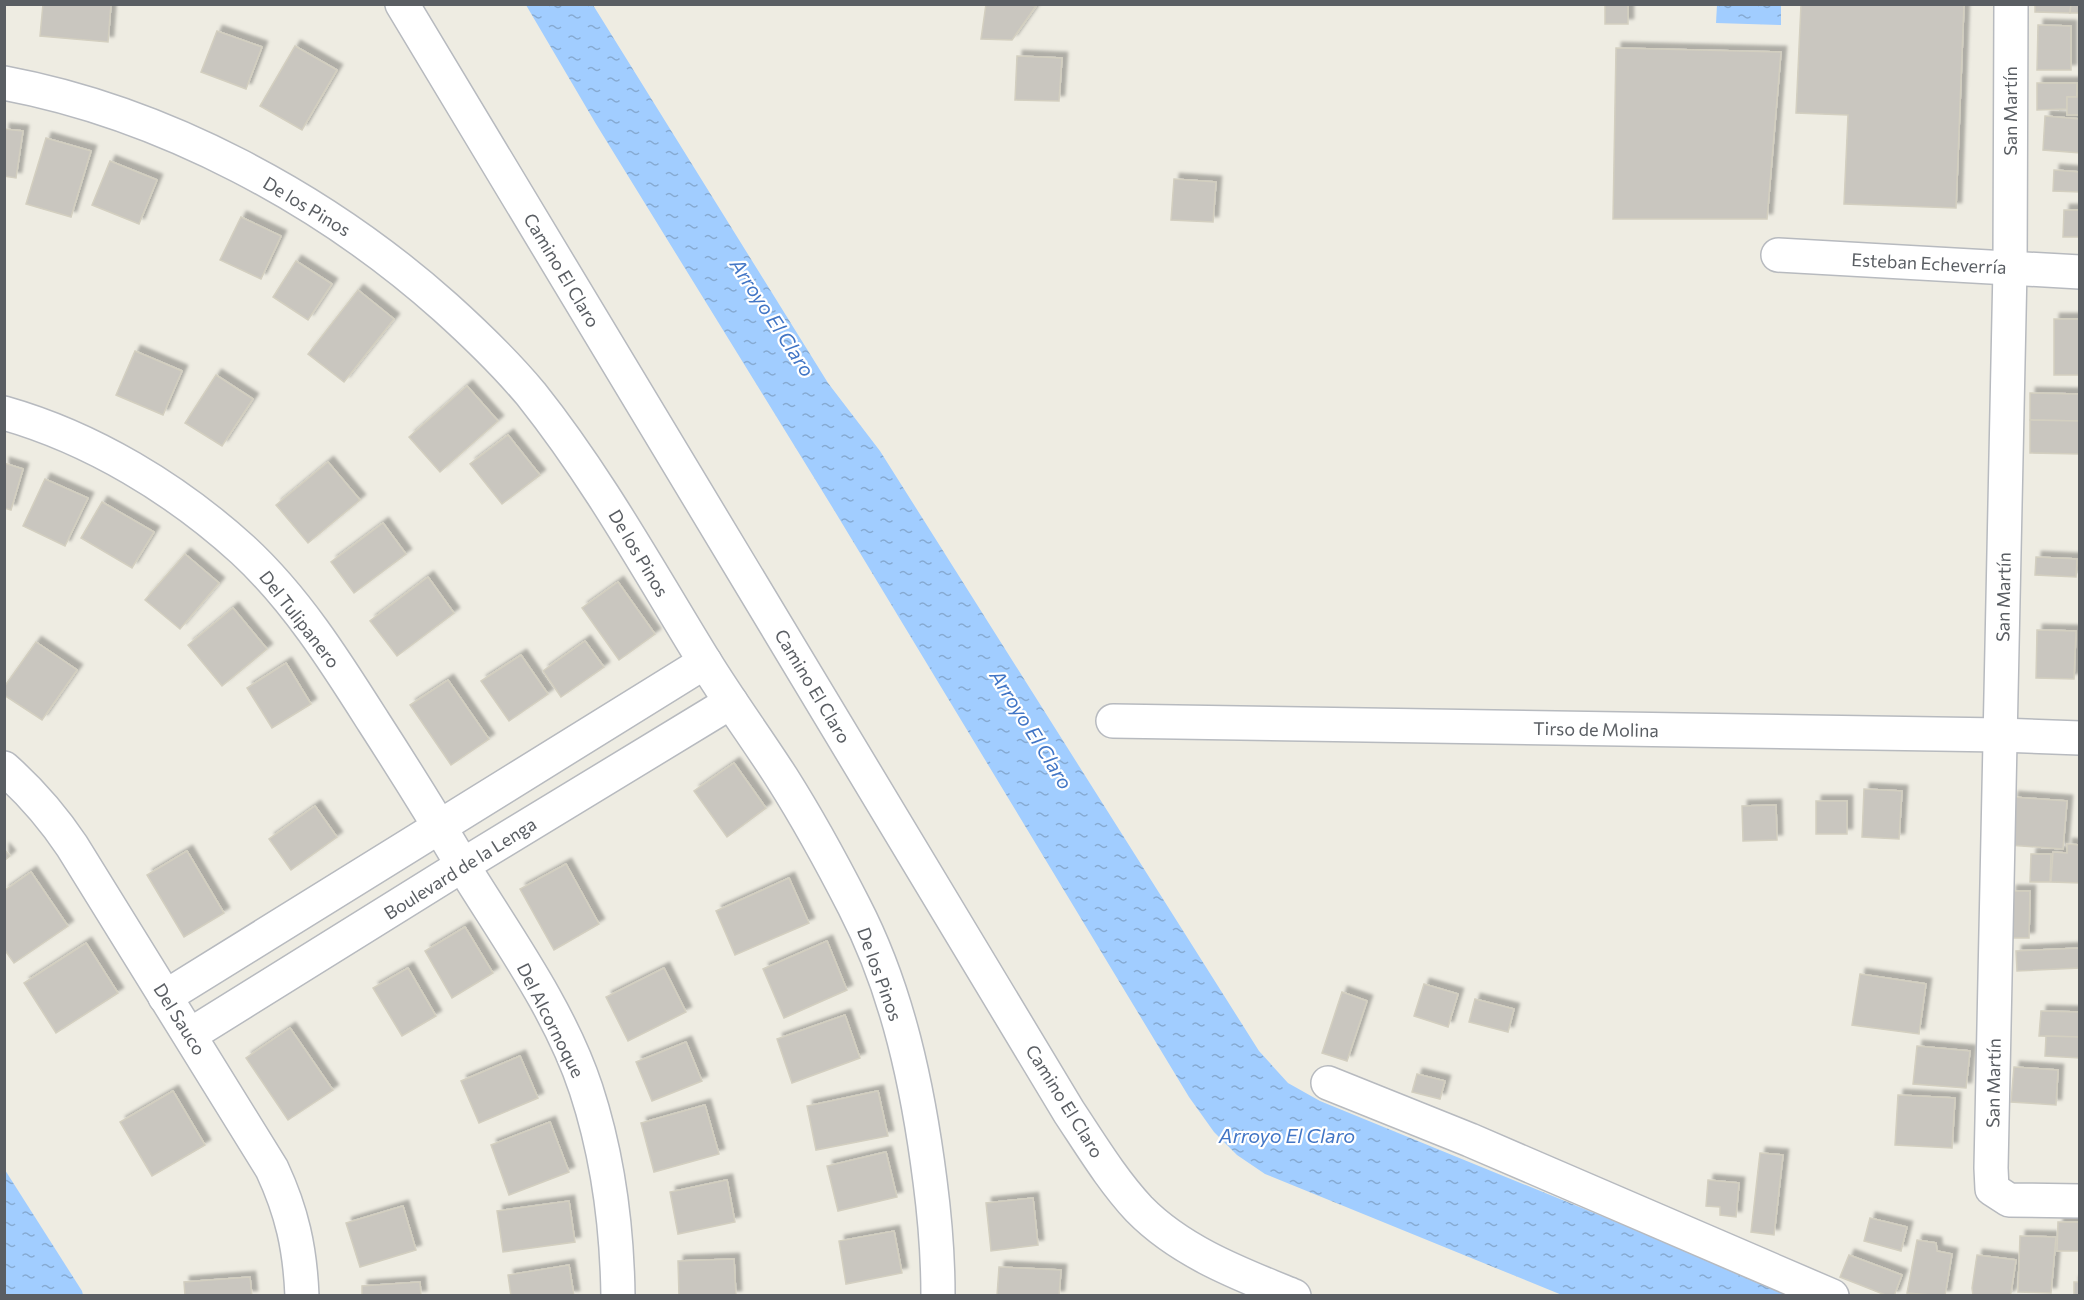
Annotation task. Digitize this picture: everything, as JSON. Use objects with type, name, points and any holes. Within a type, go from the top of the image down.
[{"type":"street","name":"Camino El Claro","points":[[402,4],[1069,1112],[1121,1188],[1155,1222],[1201,1255],[1294,1296]]},
{"type":"street","name":"San Martín","points":[[2011,4],[2010,268],[1992,1189],[2009,1200],[2079,1201]]},
{"type":"street","name":"De los Pinos","points":[[4,83],[109,111],[219,156],[324,214],[398,267],[468,328],[532,395],[600,489],[705,662],[783,779],[851,900],[871,945],[902,1032],[922,1120],[934,1217],[938,1296]]},
{"type":"street","name":"Esteban Echeverría","points":[[1778,255],[2079,272]]},
{"type":"street","name":"Del Tulipanero","points":[[4,412],[50,428],[85,444],[146,477],[199,514],[243,550],[272,579],[323,644],[463,865]]},
{"type":"street","points":[[165,997],[705,662]]},
{"type":"street","name":"Boulevard de la Lenga","points":[[190,1035],[731,702]]},
{"type":"street","name":"Tirso de Molina","points":[[1113,721],[2079,738]]},
{"type":"street","name":"Del Sauco","points":[[4,768],[31,792],[53,817],[249,1130],[282,1190],[291,1213],[302,1296]]},
{"type":"street","name":"Del Alcornoque","points":[[463,865],[544,999],[571,1051],[586,1089],[612,1195],[618,1254],[618,1296]]},
{"type":"street","points":[[1328,1083],[1470,1140],[1832,1296]]},
{"type":"water","name":"Arroyo El Claro","points":[[526,5],[593,5],[828,383],[880,451],[1259,1051],[1288,1083],[1320,1101],[1795,1295],[1562,1295],[1265,1174],[1237,1155],[1214,1132],[1189,1097],[834,510],[596,124]]},
{"type":"water","points":[[1717,5],[1781,5],[1781,25],[1716,23]]},
{"type":"water","points":[[5,1170],[82,1291],[83,1295],[5,1295]]},
{"type":"building","points":[[43,4],[111,4],[108,42],[40,36]]},
{"type":"building","points":[[986,4],[1036,6],[1012,40],[981,39]]},
{"type":"building","points":[[1605,4],[1628,4],[1628,24],[1605,24]]},
{"type":"building","points":[[1801,4],[1964,4],[1956,208],[1844,204],[1848,115],[1796,113]]},
{"type":"building","points":[[2035,4],[2071,4],[2070,13],[2035,12]]},
{"type":"building","points":[[2071,4],[2080,4],[2080,13],[2070,13]]},
{"type":"building","points":[[2038,25],[2071,26],[2071,70],[2037,70]]},
{"type":"building","points":[[217,31],[262,47],[246,89],[201,72]]},
{"type":"building","points":[[295,46],[337,70],[302,130],[260,106]]},
{"type":"building","points":[[1616,48],[1781,52],[1767,219],[1613,219]]},
{"type":"building","points":[[1017,56],[1062,58],[1059,101],[1015,100]]},
{"type":"building","points":[[2037,83],[2077,83],[2077,97],[2067,97],[2067,109],[2037,110]]},
{"type":"building","points":[[2077,93],[2080,93],[2080,115],[2067,115],[2067,97],[2077,97]]},
{"type":"building","points":[[2045,116],[2080,119],[2080,153],[2043,150]]},
{"type":"building","points":[[4,129],[23,131],[16,178],[4,176]]},
{"type":"building","points":[[46,138],[91,151],[71,217],[26,204]]},
{"type":"building","points":[[110,161],[157,180],[139,224],[92,205]]},
{"type":"building","points":[[2054,170],[2080,172],[2080,192],[2053,191]]},
{"type":"building","points":[[1174,179],[1216,182],[1213,222],[1171,220]]},
{"type":"building","points":[[2064,210],[2080,210],[2080,237],[2063,237]]},
{"type":"building","points":[[241,217],[281,236],[261,279],[220,260]]},
{"type":"building","points":[[296,261],[332,284],[308,320],[273,297]]},
{"type":"building","points":[[358,290],[394,319],[344,382],[308,354]]},
{"type":"building","points":[[2054,319],[2080,319],[2080,375],[2054,375]]},
{"type":"building","points":[[135,351],[182,371],[163,415],[116,395]]},
{"type":"building","points":[[216,375],[253,399],[222,446],[185,423]]},
{"type":"building","points":[[467,386],[498,421],[440,472],[409,437]]},
{"type":"building","points":[[2030,393],[2079,394],[2080,421],[2030,420]]},
{"type":"building","points":[[2030,420],[2080,421],[2080,454],[2030,453]]},
{"type":"building","points":[[508,435],[540,475],[502,504],[470,464]]},
{"type":"building","points":[[328,462],[360,500],[308,543],[276,505]]},
{"type":"building","points":[[4,463],[23,469],[11,510],[4,508]]},
{"type":"building","points":[[45,479],[88,498],[65,546],[23,526]]},
{"type":"building","points":[[102,502],[154,532],[132,568],[81,538]]},
{"type":"building","points":[[383,523],[406,554],[354,593],[331,562]]},
{"type":"building","points":[[185,554],[219,583],[180,629],[145,600]]},
{"type":"building","points":[[2036,557],[2077,559],[2076,577],[2035,575]]},
{"type":"building","points":[[428,577],[454,613],[397,656],[370,621]]},
{"type":"building","points":[[618,582],[655,634],[619,660],[582,608]]},
{"type":"building","points":[[233,608],[267,649],[222,686],[188,645]]},
{"type":"building","points":[[2037,630],[2076,631],[2074,679],[2036,678]]},
{"type":"building","points":[[585,641],[604,667],[561,697],[543,671]]},
{"type":"building","points":[[36,642],[77,670],[42,720],[4,695],[4,687]]},
{"type":"building","points":[[521,655],[548,694],[509,721],[481,681]]},
{"type":"building","points":[[286,663],[311,704],[272,728],[247,688]]},
{"type":"building","points":[[448,680],[489,739],[451,765],[410,705]]},
{"type":"building","points":[[734,763],[766,808],[727,837],[694,791]]},
{"type":"building","points":[[1864,789],[1902,791],[1899,839],[1862,837]]},
{"type":"building","points":[[2013,797],[2067,801],[2063,849],[2009,845]]},
{"type":"building","points":[[1816,801],[1847,801],[1847,834],[1816,834]]},
{"type":"building","points":[[1776,805],[1777,840],[1743,841],[1742,806]]},
{"type":"building","points":[[315,806],[337,837],[291,870],[269,839]]},
{"type":"building","points":[[2067,844],[2080,845],[2080,883],[2051,882],[2053,852],[2067,853]]},
{"type":"building","points":[[4,849],[10,856],[4,861]]},
{"type":"building","points":[[187,851],[224,913],[184,937],[147,875]]},
{"type":"building","points":[[2031,854],[2051,854],[2050,882],[2030,882]]},
{"type":"building","points":[[566,864],[599,924],[554,950],[520,889]]},
{"type":"building","points":[[31,872],[68,926],[14,963],[4,949],[4,891]]},
{"type":"building","points":[[789,878],[809,923],[735,955],[716,911]]},
{"type":"building","points":[[2011,891],[2030,891],[2029,938],[2011,938]]},
{"type":"building","points":[[465,927],[493,973],[452,998],[425,951]]},
{"type":"building","points":[[827,941],[847,990],[784,1018],[763,969]]},
{"type":"building","points":[[86,943],[118,993],[56,1033],[24,983]]},
{"type":"building","points":[[2080,948],[2080,968],[2017,971],[2016,951]]},
{"type":"building","points":[[408,968],[436,1016],[402,1036],[373,988]]},
{"type":"building","points":[[664,968],[686,1012],[628,1041],[606,997]]},
{"type":"building","points":[[1860,974],[1926,984],[1919,1034],[1852,1025]]},
{"type":"building","points":[[1424,984],[1458,994],[1448,1027],[1414,1016]]},
{"type":"building","points":[[1342,992],[1367,1001],[1347,1061],[1322,1053]]},
{"type":"building","points":[[1475,999],[1514,1009],[1508,1032],[1469,1022]]},
{"type":"building","points":[[2041,1011],[2080,1012],[2080,1037],[2039,1036]]},
{"type":"building","points":[[845,1015],[860,1058],[792,1083],[777,1039]]},
{"type":"building","points":[[290,1028],[333,1090],[288,1120],[246,1058]]},
{"type":"building","points":[[2046,1036],[2080,1037],[2080,1058],[2045,1056]]},
{"type":"building","points":[[686,1042],[702,1081],[652,1101],[636,1062]]},
{"type":"building","points":[[1917,1046],[1970,1051],[1966,1088],[1913,1084]]},
{"type":"building","points":[[520,1056],[538,1098],[479,1123],[461,1081]]},
{"type":"building","points":[[2014,1067],[2058,1070],[2056,1105],[2011,1102]]},
{"type":"building","points":[[1417,1074],[1445,1081],[1440,1099],[1412,1092]]},
{"type":"building","points":[[173,1091],[205,1145],[152,1176],[120,1122]]},
{"type":"building","points":[[878,1091],[888,1136],[816,1150],[807,1106]]},
{"type":"building","points":[[1898,1095],[1955,1098],[1952,1148],[1895,1145]]},
{"type":"building","points":[[705,1105],[719,1154],[654,1172],[641,1123]]},
{"type":"building","points":[[550,1122],[569,1172],[509,1195],[491,1145]]},
{"type":"building","points":[[886,1152],[897,1197],[838,1211],[827,1166]]},
{"type":"building","points":[[1760,1153],[1783,1155],[1774,1235],[1751,1232]]},
{"type":"building","points":[[727,1180],[735,1222],[678,1234],[670,1192]]},
{"type":"building","points":[[1708,1180],[1739,1183],[1736,1217],[1720,1215],[1720,1207],[1706,1206]]},
{"type":"building","points":[[1033,1198],[1038,1245],[991,1251],[986,1203]]},
{"type":"building","points":[[569,1201],[575,1242],[503,1252],[497,1211]]},
{"type":"building","points":[[403,1206],[416,1250],[360,1267],[346,1223]]},
{"type":"building","points":[[1870,1218],[1907,1227],[1901,1251],[1864,1241]]},
{"type":"building","points":[[2058,1222],[2080,1222],[2080,1251],[2057,1251]]},
{"type":"building","points":[[894,1231],[902,1273],[846,1284],[839,1241]]},
{"type":"building","points":[[2020,1236],[2056,1237],[2051,1293],[2018,1292]]},
{"type":"building","points":[[1917,1240],[1936,1243],[1937,1251],[1952,1254],[1945,1296],[1907,1293]]},
{"type":"building","points":[[1849,1255],[1902,1275],[1894,1296],[1888,1296],[1840,1277]]},
{"type":"building","points":[[1977,1255],[2016,1260],[2009,1296],[1973,1296]]},
{"type":"building","points":[[734,1259],[736,1296],[679,1296],[678,1261]]},
{"type":"building","points":[[569,1265],[574,1296],[511,1296],[508,1275]]},
{"type":"building","points":[[999,1267],[1061,1270],[1059,1296],[997,1296]]},
{"type":"building","points":[[250,1277],[252,1296],[185,1296],[184,1282]]},
{"type":"building","points":[[420,1282],[421,1296],[362,1296],[362,1286]]},
{"type":"building","points":[[2074,1282],[2080,1282],[2080,1296],[2074,1296]]}]
